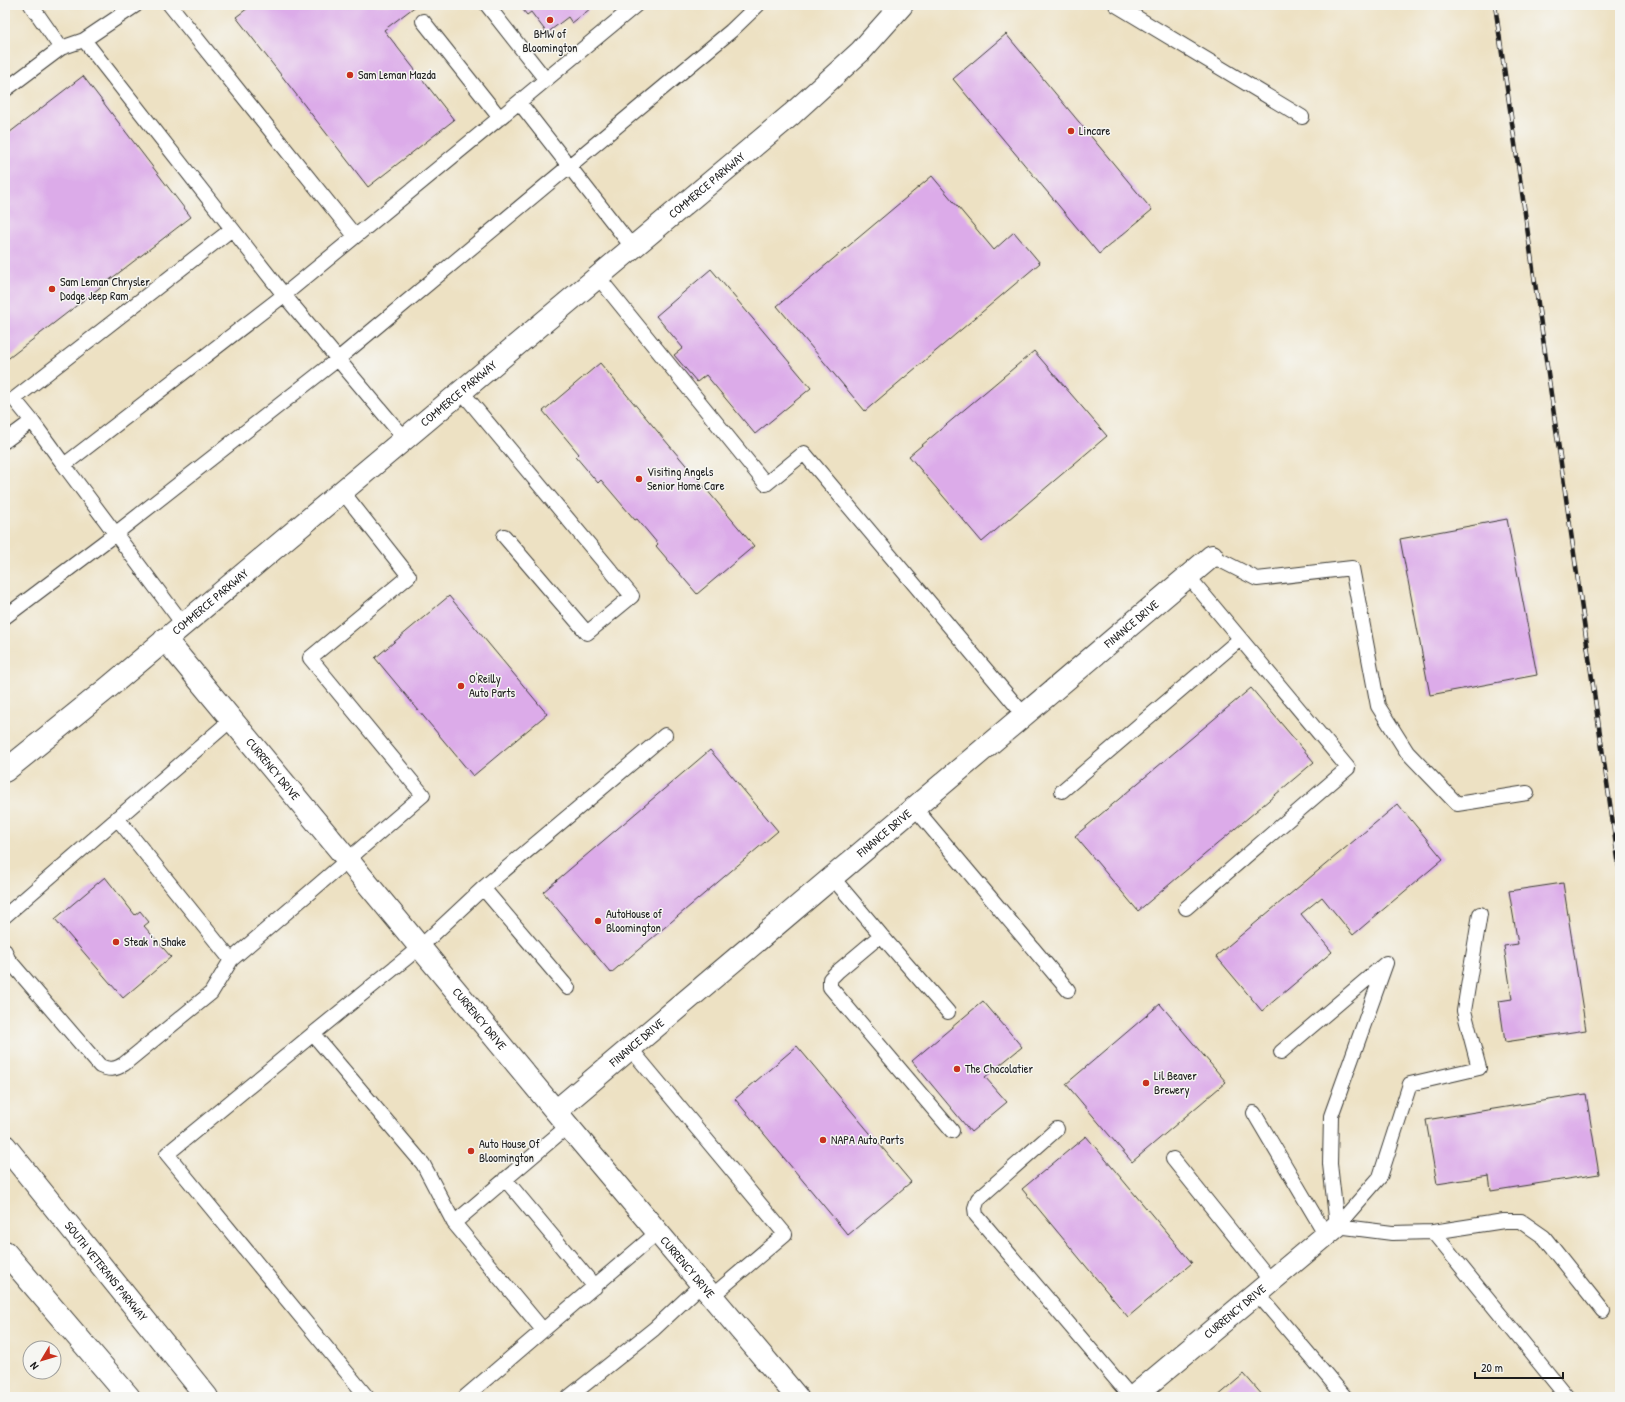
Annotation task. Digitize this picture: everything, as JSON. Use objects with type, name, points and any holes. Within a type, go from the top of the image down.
[{"type":"main road","name":"COMMERCE PARKWAY","points":[[5,771],[109,687],[164,639],[462,392],[792,114],[861,51],[902,5]]},
{"type":"main road","name":"FINANCE DRIVE","points":[[562,1118],[630,1048],[1212,556]]},
{"type":"main road","name":"CURRENCY DRIVE","points":[[164,639],[562,1118],[797,1397]]},
{"type":"main road","name":"SOUTH VETERANS PARKWAY","points":[[5,1146],[206,1397]]},
{"type":"main road","name":"CURRENCY DRIVE","points":[[1132,1397],[1332,1230]]},
{"type":"main road","points":[[5,1252],[129,1397]]},
{"type":"lane","points":[[31,5],[61,48]]},
{"type":"lane","points":[[5,90],[61,48],[84,40],[136,5]]},
{"type":"lane","points":[[170,5],[355,236]]},
{"type":"lane","points":[[487,5],[546,80]]},
{"type":"lane","points":[[64,465],[284,295],[636,5]]},
{"type":"lane","points":[[5,618],[115,534],[338,359],[731,31],[758,5]]},
{"type":"lane","points":[[1116,5],[1302,117]]},
{"type":"lane","points":[[423,21],[500,118]]},
{"type":"lane","points":[[84,40],[284,295],[405,439]]},
{"type":"lane","points":[[519,102],[632,248]]},
{"type":"lane","points":[[183,624],[14,399],[232,230]]},
{"type":"lane","points":[[598,277],[766,484],[804,453],[1024,715]]},
{"type":"lane","points":[[462,392],[632,596],[587,633],[504,536]]},
{"type":"lane","points":[[5,441],[32,421]]},
{"type":"lane","points":[[5,951],[8,959],[100,1066],[108,1069],[118,1068],[211,993],[231,960],[423,795],[310,658],[409,576],[342,491]]},
{"type":"lane","points":[[1212,556],[1258,579],[1352,568],[1378,706],[1407,752],[1457,804],[1527,793]]},
{"type":"lane","points":[[1186,908],[1348,768],[1188,576]]},
{"type":"lane","points":[[1062,791],[1240,639]]},
{"type":"lane","points":[[5,916],[231,720]]},
{"type":"lane","points":[[367,1397],[167,1154],[420,947],[483,888],[665,735]]},
{"type":"lane","points":[[914,807],[1068,990]]},
{"type":"lane","points":[[117,818],[231,960]]},
{"type":"lane","points":[[832,877],[948,1012]]},
{"type":"lane","points":[[483,888],[568,988]]},
{"type":"lane","points":[[1332,1230],[1380,1177],[1410,1084],[1480,1068],[1464,1011],[1480,914]]},
{"type":"lane","points":[[881,935],[830,979],[830,987],[952,1131]]},
{"type":"lane","points":[[1281,1052],[1386,963],[1330,1116],[1332,1230]]},
{"type":"lane","points":[[313,1034],[423,1164],[454,1223],[543,1330]]},
{"type":"lane","points":[[569,1397],[654,1328],[785,1234],[630,1048]]},
{"type":"lane","points":[[1254,1113],[1332,1230]]},
{"type":"lane","points":[[454,1223],[505,1179],[562,1118]]},
{"type":"lane","points":[[1057,1129],[978,1199],[974,1208],[976,1214],[1132,1397]]},
{"type":"lane","points":[[1173,1159],[1264,1287],[1345,1397]]},
{"type":"lane","points":[[505,1179],[595,1287]]},
{"type":"lane","points":[[1332,1230],[1392,1234],[1432,1232],[1504,1221],[1521,1221],[1544,1237],[1604,1311]]},
{"type":"lane","points":[[465,1397],[658,1232]]},
{"type":"lane","points":[[1432,1232],[1568,1397]]},
{"type":"building","name":"Sam Leman Mazda","points":[[252,5],[417,5],[384,30],[454,120],[368,187],[236,17]]},
{"type":"building","name":"BMW of Bloomington","points":[[519,5],[595,5],[572,23],[568,17],[547,33],[531,12],[527,15]]},
{"type":"building","points":[[1006,34],[1152,210],[1099,254],[953,79]]},
{"type":"building","name":"Sam Leman Chrysler Dodge Jeep Ram","points":[[83,76],[191,217],[5,361],[5,136]]},
{"type":"building","points":[[932,176],[994,250],[1014,232],[1040,263],[865,411],[777,306]]},
{"type":"building","points":[[711,269],[811,388],[755,434],[706,375],[697,382],[674,355],[683,348],[656,316]]},
{"type":"building","points":[[1034,351],[1107,436],[982,542],[909,456]]},
{"type":"building","points":[[600,363],[754,546],[697,594],[656,546],[658,544],[637,519],[635,520],[601,480],[598,483],[576,457],[579,454],[543,411]]},
{"type":"building","points":[[1507,519],[1537,675],[1430,695],[1400,539]]},
{"type":"building","name":"O'Reilly Auto Parts","points":[[449,596],[547,714],[473,776],[375,658]]},
{"type":"building","points":[[1251,688],[1314,762],[1138,911],[1075,836]]},
{"type":"building","points":[[710,750],[778,831],[611,973],[543,892]]},
{"type":"building","points":[[1398,804],[1443,859],[1353,935],[1322,897],[1301,914],[1332,952],[1262,1011],[1216,956]]},
{"type":"building","name":"Steak 'n Shake","points":[[105,877],[135,915],[140,911],[149,922],[144,926],[171,957],[123,998],[55,919]]},
{"type":"building","points":[[1563,883],[1586,1030],[1505,1042],[1499,1001],[1512,999],[1504,946],[1518,944],[1509,891]]},
{"type":"building","name":"The Chocolatier","points":[[983,1001],[1022,1047],[985,1077],[1007,1102],[971,1132],[912,1061]]},
{"type":"building","name":"Lil Beaver Brewery","points":[[1160,1004],[1226,1082],[1132,1162],[1066,1084]]},
{"type":"building","name":"NAPA Auto Parts","points":[[797,1046],[911,1182],[848,1235],[735,1099]]},
{"type":"building","points":[[1586,1094],[1599,1174],[1491,1191],[1489,1176],[1437,1184],[1426,1120]]},
{"type":"building","points":[[1086,1136],[1192,1263],[1128,1317],[1022,1189]]},
{"type":"building","points":[[1244,1374],[1264,1397],[1217,1397]]},
{"type":"railway","points":[[1495,5],[1620,873]]},
{"type":"place","name":"BMW of Bloomington","points":[[550,20]]},
{"type":"place","name":"Sam Leman Mazda","points":[[350,75]]},
{"type":"place","name":"Lincare","points":[[1071,131]]},
{"type":"place","name":"Sam Leman Chrysler Dodge Jeep Ram","points":[[52,289]]},
{"type":"place","name":"Visiting Angels Senior Home Care","points":[[639,479]]},
{"type":"place","name":"O'Reilly Auto Parts","points":[[461,686]]},
{"type":"place","name":"AutoHouse of Bloomington","points":[[598,921]]},
{"type":"place","name":"Steak 'n Shake","points":[[116,942]]},
{"type":"place","name":"The Chocolatier","points":[[957,1069]]},
{"type":"place","name":"Lil Beaver Brewery","points":[[1146,1083]]},
{"type":"place","name":"NAPA Auto Parts","points":[[823,1140]]},
{"type":"place","name":"Auto House Of Bloomington","points":[[471,1151]]}]
